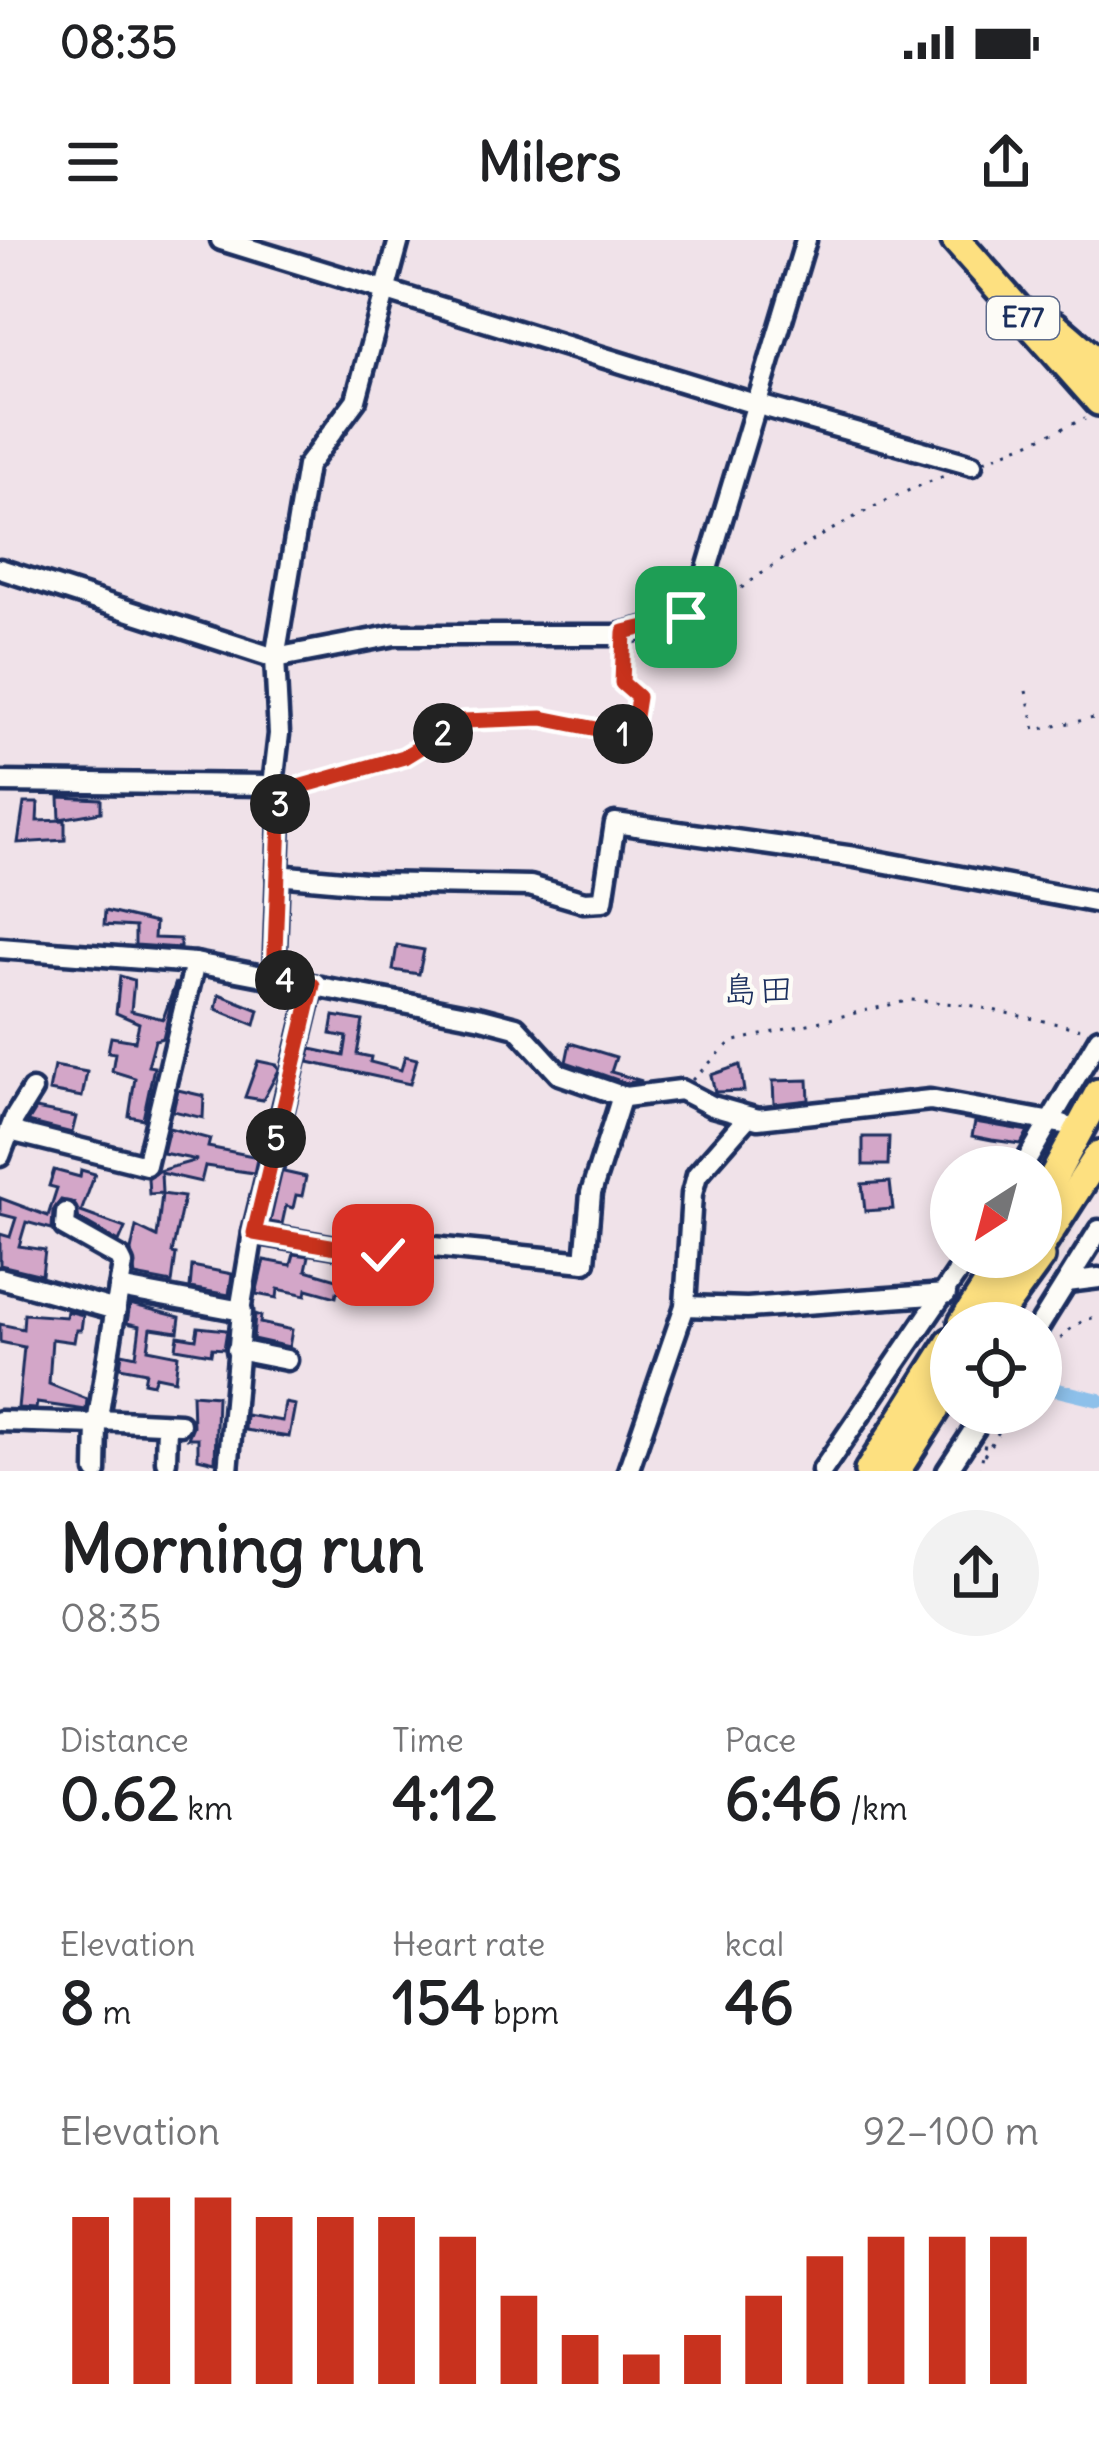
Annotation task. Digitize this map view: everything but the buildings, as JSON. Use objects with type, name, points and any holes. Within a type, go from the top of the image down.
[{"type":"highway","name":"E77","points":[[956,240],[1096,392]]},
{"type":"highway","name":"E77","points":[[978,240],[1055,326],[1096,392]]},
{"type":"highway","points":[[1062,1162],[1099,1093]]},
{"type":"highway","points":[[1062,1169],[1099,1112]]},
{"type":"highway","points":[[1062,1212],[1099,1155]]},
{"type":"highway","points":[[1062,1225],[1099,1175]]},
{"type":"highway","points":[[869,1471],[930,1375]]},
{"type":"highway","points":[[896,1471],[930,1418]]},
{"type":"street","points":[[221,240],[755,404],[972,465]]},
{"type":"street","points":[[274,978],[279,734],[275,658],[308,466],[356,400],[399,240]]},
{"type":"street","points":[[0,569],[275,658],[395,635],[575,638],[686,617],[704,579],[806,240]]},
{"type":"street","points":[[0,782],[277,788]]},
{"type":"street","points":[[277,875],[365,883],[530,886],[584,902],[603,902],[615,823],[855,857],[1099,903]]},
{"type":"street","points":[[0,948],[195,963],[516,1028],[559,1074],[622,1096],[681,1090],[747,1118],[930,1100],[1057,1121]]},
{"type":"street","points":[[10,1131],[146,1165],[195,963]]},
{"type":"street","points":[[227,1471],[240,1311],[313,985]]},
{"type":"street","points":[[1039,1146],[1057,1121],[1099,1035]]},
{"type":"street","points":[[0,1156],[32,1090]]},
{"type":"street","points":[[254,1233],[383,1255],[403,1244],[585,1262],[590,1256],[590,1193],[622,1096]]},
{"type":"street","points":[[628,1471],[685,1306],[692,1194],[698,1175],[747,1118]]},
{"type":"street","points":[[66,1213],[65,1227],[120,1258],[97,1422],[96,1471]]},
{"type":"street","points":[[1054,1302],[1099,1230]]},
{"type":"street","points":[[0,1278],[116,1310]]},
{"type":"street","points":[[822,1471],[956,1278]]},
{"type":"street","points":[[1066,1282],[1099,1279]]},
{"type":"street","points":[[119,1288],[240,1311]]},
{"type":"street","points":[[685,1306],[747,1308],[946,1294]]},
{"type":"street","points":[[237,1350],[287,1360]]},
{"type":"street","points":[[0,1421],[173,1424],[166,1461]]},
{"type":"street","points":[[947,1471],[971,1434]]},
{"type":"path","points":[[686,617],[739,593],[774,565],[885,498],[972,465],[1096,392]]},
{"type":"path","points":[[277,788],[404,757],[463,721],[542,718],[632,736],[638,697],[622,683],[624,632]]},
{"type":"path","points":[[1026,691],[1035,730],[1099,717]]},
{"type":"path","points":[[681,1090],[731,1042],[911,1000],[969,1005],[1099,1035]]},
{"type":"path","points":[[1062,1335],[1076,1322],[1099,1316]]},
{"type":"path","points":[[983,1457],[998,1434]]},
{"type":"waterway","points":[[1062,1306],[1064,1302]]},
{"type":"waterway","points":[[1062,1391],[1099,1400]]},
{"type":"waterway","points":[[960,1471],[986,1434]]},
{"type":"district","name":"島田","points":[[758,989]]},
{"type":"route","points":[[383,1255],[254,1233],[313,985],[274,978],[281,792],[404,757],[463,721],[542,718],[632,736],[638,697],[622,683],[624,632],[686,617]]}]
